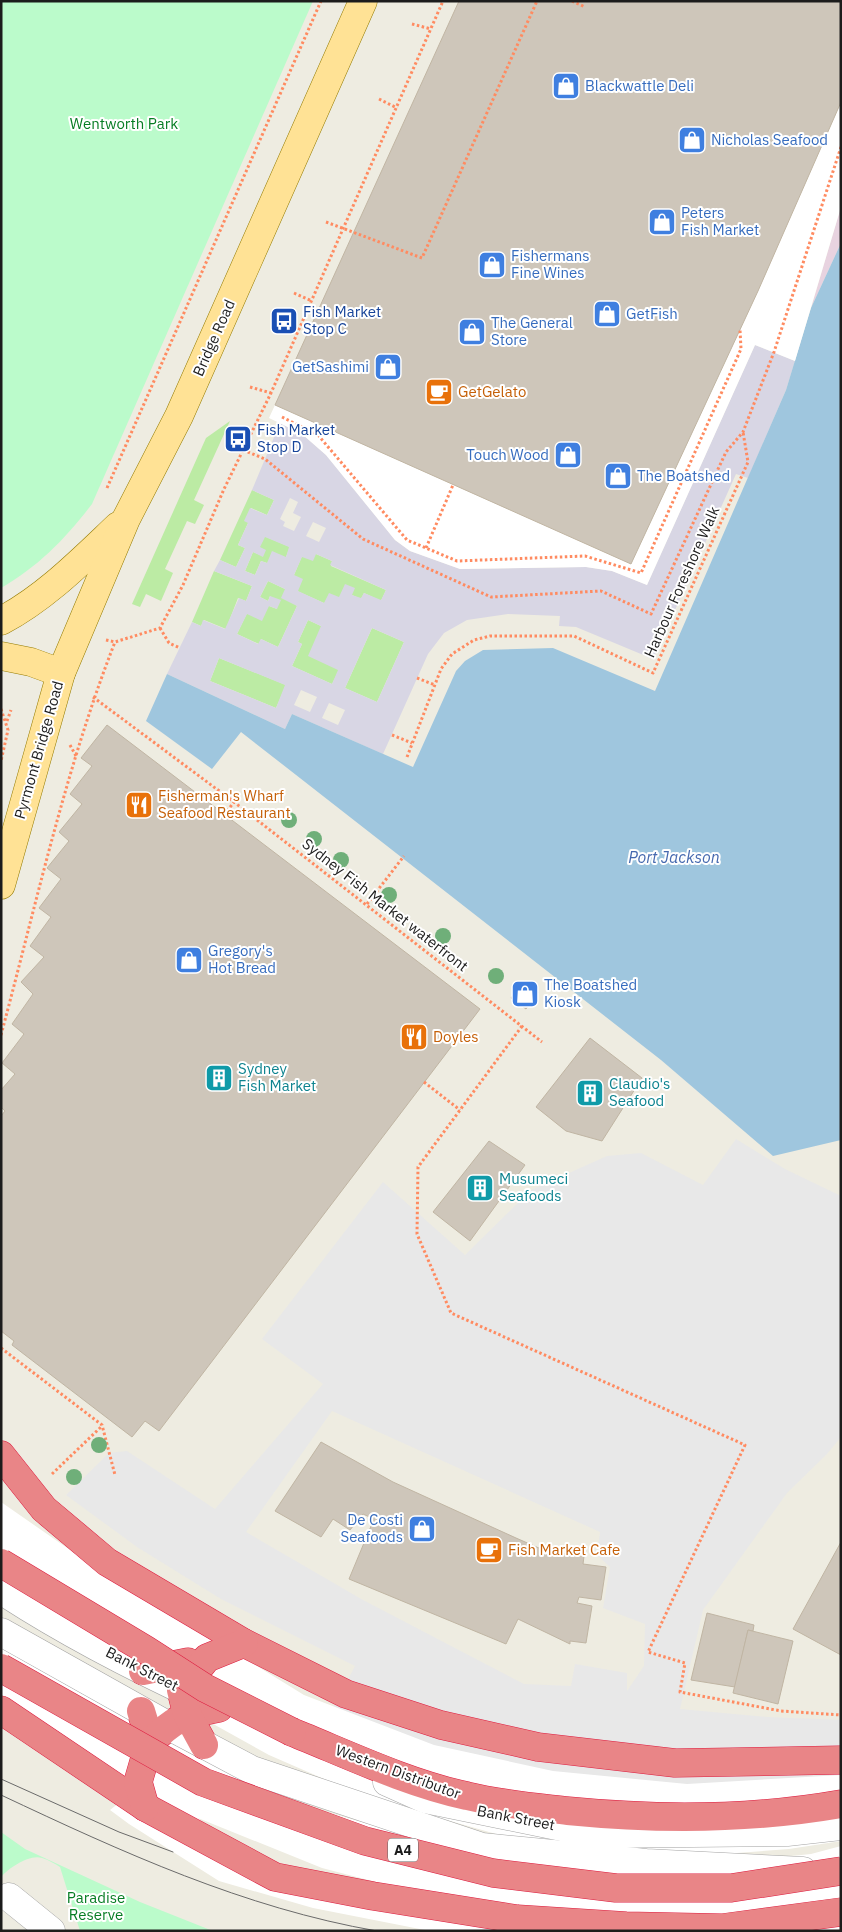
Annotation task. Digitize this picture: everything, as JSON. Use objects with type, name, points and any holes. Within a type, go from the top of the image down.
[{"type":"highway","points":[[1,1455],[44,1509],[107,1562],[244,1643],[346,1694],[441,1725],[538,1747],[675,1763],[841,1760]]},
{"type":"highway","name":"Western Distributor","points":[[1,1563],[146,1650],[205,1688],[266,1719],[292,1732],[400,1776],[466,1796],[513,1805],[629,1817],[731,1818],[841,1804]]},
{"type":"highway","points":[[142,1672],[207,1658],[244,1643]]},
{"type":"highway","points":[[145,1807],[138,1782],[171,1718],[207,1658]]},
{"type":"highway","name":"A4","points":[[1,1668],[203,1782],[365,1841],[494,1873],[616,1888],[721,1888],[841,1872]]},
{"type":"highway","points":[[171,1718],[219,1708]]},
{"type":"highway","points":[[1,1710],[145,1807],[275,1877],[373,1896],[517,1919],[626,1926],[722,1928],[841,1912]]},
{"type":"highway","points":[[140,1710],[171,1718],[204,1745]]},
{"type":"main road","name":"Bridge Road","points":[[61,673],[126,519],[179,416],[363,1]]},
{"type":"main road","points":[[1,621],[32,602],[59,581],[126,519]]},
{"type":"main road","points":[[1,656],[31,662],[61,673]]},
{"type":"main road","name":"Pyrmont Bridge Road","points":[[1,885],[61,673]]},
{"type":"street","name":"Bank Street","points":[[1,1590],[32,1610],[142,1672],[171,1718]]},
{"type":"street","points":[[1,1632],[140,1710]]},
{"type":"street","name":"Bank Street","points":[[219,1708],[425,1800],[596,1834],[787,1832],[841,1826]]},
{"type":"street","name":"Bank Street","points":[[204,1745],[252,1770],[482,1847],[646,1863],[841,1872]]},
{"type":"street","points":[[8,1897],[51,1931]]},
{"type":"path","points":[[104,495],[321,1]]},
{"type":"path","points":[[1,1035],[93,698],[114,642],[160,628],[182,585],[224,489],[271,393],[443,1]]},
{"type":"path","points":[[326,222],[422,258],[536,1]]},
{"type":"path","points":[[572,1],[584,6]]},
{"type":"path","points":[[412,24],[431,29]]},
{"type":"path","points":[[379,99],[397,108]]},
{"type":"path","points":[[243,450],[265,459],[363,539],[491,597],[600,591],[651,614],[726,452],[743,432],[774,352],[841,147]]},
{"type":"path","points":[[294,293],[312,301]]},
{"type":"path","points":[[282,417],[318,436],[407,540],[457,561],[585,556],[641,573],[741,348],[740,330]]},
{"type":"path","points":[[250,387],[271,393]]},
{"type":"path","name":"Harbour Foreshore Walk","points":[[407,757],[442,669],[452,654],[463,645],[490,636],[574,636],[653,673],[748,462],[743,432]]},
{"type":"path","points":[[426,548],[453,485]]},
{"type":"path","points":[[160,628],[169,643],[180,648]]},
{"type":"path","points":[[417,678],[435,685]]},
{"type":"path","name":"Sydney Fish Market waterfront","points":[[93,698],[234,802],[542,1042]]},
{"type":"path","points":[[1,709],[7,722]]},
{"type":"path","points":[[1,761],[7,741],[7,722],[11,710]]},
{"type":"path","points":[[392,735],[412,743]]},
{"type":"path","points":[[224,814],[234,802]]},
{"type":"path","points":[[367,904],[404,856]]},
{"type":"path","points":[[522,1026],[418,1167],[417,1234],[451,1313],[745,1445],[723,1488],[648,1652],[685,1663],[680,1692],[782,1710],[841,1715]]},
{"type":"path","points":[[424,1082],[460,1110]]},
{"type":"path","points":[[1,1348],[102,1426],[115,1474]]},
{"type":"path","points":[[48,1478],[102,1426]]},
{"type":"shaded area","points":[[841,207],[841,243],[811,308]]},
{"type":"shaded area","points":[[755,345],[795,361],[786,390],[748,478],[736,474],[653,659],[576,627],[559,626],[560,616],[508,614],[467,620],[444,633],[428,654],[383,754],[292,714],[285,729],[167,674],[192,622],[201,626],[203,620],[225,629],[239,598],[246,601],[252,586],[214,571],[220,560],[236,567],[245,548],[238,545],[248,523],[244,521],[250,508],[267,515],[274,500],[252,490],[280,423],[302,434],[326,455],[395,540],[410,551],[460,569],[586,567],[612,571],[647,585]],"holes":[[[290,498],[298,502],[293,513],[301,517],[294,531],[283,526],[285,522],[280,519]],[[313,522],[326,528],[319,542],[306,536]],[[265,537],[289,547],[286,557],[272,551],[267,563],[261,561],[255,575],[245,571],[253,552],[263,557],[266,550],[260,547]],[[316,554],[332,561],[330,565],[386,590],[381,600],[364,593],[361,598],[352,595],[355,588],[345,584],[339,597],[329,593],[324,603],[298,591],[303,579],[294,575],[302,557],[313,561]],[[268,581],[285,589],[281,598],[297,606],[278,647],[261,639],[258,644],[237,634],[247,614],[262,621],[269,606],[277,609],[281,600],[270,596],[268,601],[260,597]],[[308,620],[321,626],[308,656],[338,670],[332,684],[292,666],[302,644],[298,642]],[[372,628],[404,642],[377,702],[345,688]],[[219,658],[285,685],[276,708],[210,681]],[[301,690],[317,697],[310,712],[294,705]],[[329,703],[345,710],[338,725],[322,718]]]},
{"type":"shaded area","points":[[736,1139],[785,1169],[841,1196],[841,1437],[827,1454],[787,1493],[703,1610],[680,1709],[768,1717],[841,1720],[841,1796],[720,1807],[319,1735],[355,1666],[221,1599],[137,1547],[66,1495],[109,1453],[127,1451],[215,1509],[323,1384],[262,1339],[383,1182],[465,1255],[531,1190],[607,1156],[641,1153],[703,1185]],"holes":[[[332,1411],[600,1532],[597,1555],[610,1567],[603,1608],[645,1624],[644,1666],[627,1691],[627,1673],[575,1664],[571,1686],[524,1684],[363,1600],[246,1532]]]},
{"type":"green space","name":"Wentworth Park","points":[[1,1],[313,1],[92,504],[40,561],[1,588]]},
{"type":"green space","points":[[230,421],[194,500],[204,505],[195,524],[187,521],[165,569],[173,573],[161,601],[146,594],[140,607],[132,604],[206,438]]},
{"type":"green space","points":[[252,490],[274,500],[267,515],[251,508],[248,523],[238,545],[245,548],[236,567],[220,560]]},
{"type":"green space","points":[[264,536],[290,547],[286,557],[267,563],[261,561],[255,575],[245,571],[253,552],[263,556],[259,547]]},
{"type":"green space","points":[[316,554],[332,561],[331,566],[386,590],[381,601],[364,593],[361,599],[352,595],[324,603],[297,591],[294,575],[302,556]]},
{"type":"green space","points":[[214,571],[252,586],[246,601],[238,598],[226,629],[204,620],[201,626],[192,622]]},
{"type":"green space","points":[[268,581],[285,589],[297,606],[278,647],[261,639],[259,644],[237,634],[247,613],[269,606],[277,609],[270,596],[268,601],[260,597]]},
{"type":"green space","points":[[308,620],[321,626],[339,670],[332,684],[292,666],[302,644],[298,642]]},
{"type":"green space","points":[[372,628],[404,642],[377,702],[345,688]]},
{"type":"green space","points":[[219,658],[286,685],[276,708],[210,681]]},
{"type":"green space","name":"Paradise Reserve","points":[[1,1832],[25,1849],[140,1902],[213,1931],[80,1931],[60,1867],[42,1858],[31,1858],[14,1866],[1,1877]]},
{"type":"water","name":"Port Jackson","points":[[841,243],[841,1140],[773,1156],[661,1060],[241,732],[212,769],[146,721],[167,674],[285,729],[292,714],[413,767],[456,671],[465,661],[483,650],[553,648],[655,691],[786,390],[811,308]]},
{"type":"pier","points":[[841,102],[841,207],[795,361],[755,345],[647,585],[612,571],[586,567],[460,569],[410,551],[395,540],[326,455],[302,434],[269,418],[275,405],[631,564],[758,291]]},
{"type":"pier","points":[[1,1502],[83,1559],[304,1695],[434,1745],[553,1771],[687,1784],[841,1775],[841,1841],[789,1849],[696,1856],[510,1838],[363,1796],[269,1755],[197,1715],[1,1596]]},
{"type":"pier","points":[[1,1643],[191,1754],[293,1802],[409,1836],[743,1861],[811,1854],[841,1846],[841,1929],[831,1931],[430,1931],[313,1908],[219,1881],[129,1824],[110,1810],[139,1787],[1,1708]],"holes":[[[198,1818],[322,1868],[426,1895],[304,1874],[220,1837]]]},
{"type":"building","points":[[459,1],[841,1],[841,102],[758,291],[631,564],[275,405]]},
{"type":"building","name":"Sydney Fish Market","points":[[107,725],[480,1009],[159,1431],[145,1421],[132,1437],[12,1345],[14,1341],[1,1331],[1,1116],[5,1111],[1,1107],[1,1090],[15,1074],[2,1063],[24,1034],[12,1024],[33,994],[21,982],[44,957],[30,946],[51,917],[39,908],[61,879],[47,868],[69,841],[59,832],[82,804],[70,794],[92,766],[81,758]]},
{"type":"building","points":[[524,981],[538,992],[526,1009],[511,998]]},
{"type":"building","name":"Claudio's Seafood","points":[[590,1038],[642,1078],[602,1141],[566,1131],[536,1107]]},
{"type":"building","name":"Musumeci Seafoods","points":[[489,1141],[525,1165],[470,1241],[433,1212]]},
{"type":"building","points":[[321,1442],[393,1482],[516,1538],[548,1552],[584,1556],[583,1564],[606,1567],[601,1600],[579,1597],[577,1603],[592,1606],[586,1643],[570,1641],[570,1644],[518,1619],[506,1644],[349,1579],[374,1519],[363,1514],[350,1530],[333,1519],[321,1537],[275,1511]]},
{"type":"building","points":[[841,1542],[841,1655],[793,1629]]},
{"type":"building","points":[[707,1613],[754,1625],[753,1631],[748,1630],[735,1687],[691,1680]]},
{"type":"building","points":[[748,1630],[793,1641],[778,1704],[733,1693]]},
{"type":"tram line","points":[[1,1779],[119,1832],[173,1852]]},
{"type":"tram line","points":[[1,1795],[92,1837],[184,1876],[279,1908],[377,1931]]},
{"type":"place","name":"Blackwattle Deli","points":[[566,86]]},
{"type":"place","name":"Nicholas Seafood","points":[[692,140]]},
{"type":"place","name":"Peters Fish Market","points":[[662,222]]},
{"type":"place","name":"Fishermans Fine Wines","points":[[492,265]]},
{"type":"place","name":"GetFish","points":[[607,314]]},
{"type":"place","name":"Fish Market Stop C","points":[[284,321]]},
{"type":"place","name":"The General Store","points":[[472,332]]},
{"type":"place","name":"GetSashimi","points":[[388,367]]},
{"type":"place","name":"GetGelato","points":[[439,392]]},
{"type":"place","name":"Fish Market Stop D","points":[[238,439]]},
{"type":"place","name":"Touch Wood","points":[[568,455]]},
{"type":"place","name":"The Boatshed","points":[[618,476]]},
{"type":"place","name":"Fisherman's Wharf Seafood Restaurant","points":[[139,805]]},
{"type":"place","name":"Gregory's Hot Bread","points":[[189,960]]},
{"type":"place","name":"The Boatshed Kiosk","points":[[525,994]]},
{"type":"place","name":"Doyles","points":[[414,1037]]},
{"type":"place","name":"Sydney Fish Market","points":[[219,1078]]},
{"type":"place","name":"Claudio's Seafood","points":[[590,1093]]},
{"type":"place","name":"Musumeci Seafoods","points":[[480,1188]]},
{"type":"place","name":"De Costi Seafoods","points":[[422,1529]]},
{"type":"place","name":"Fish Market Cafe","points":[[489,1550]]}]
